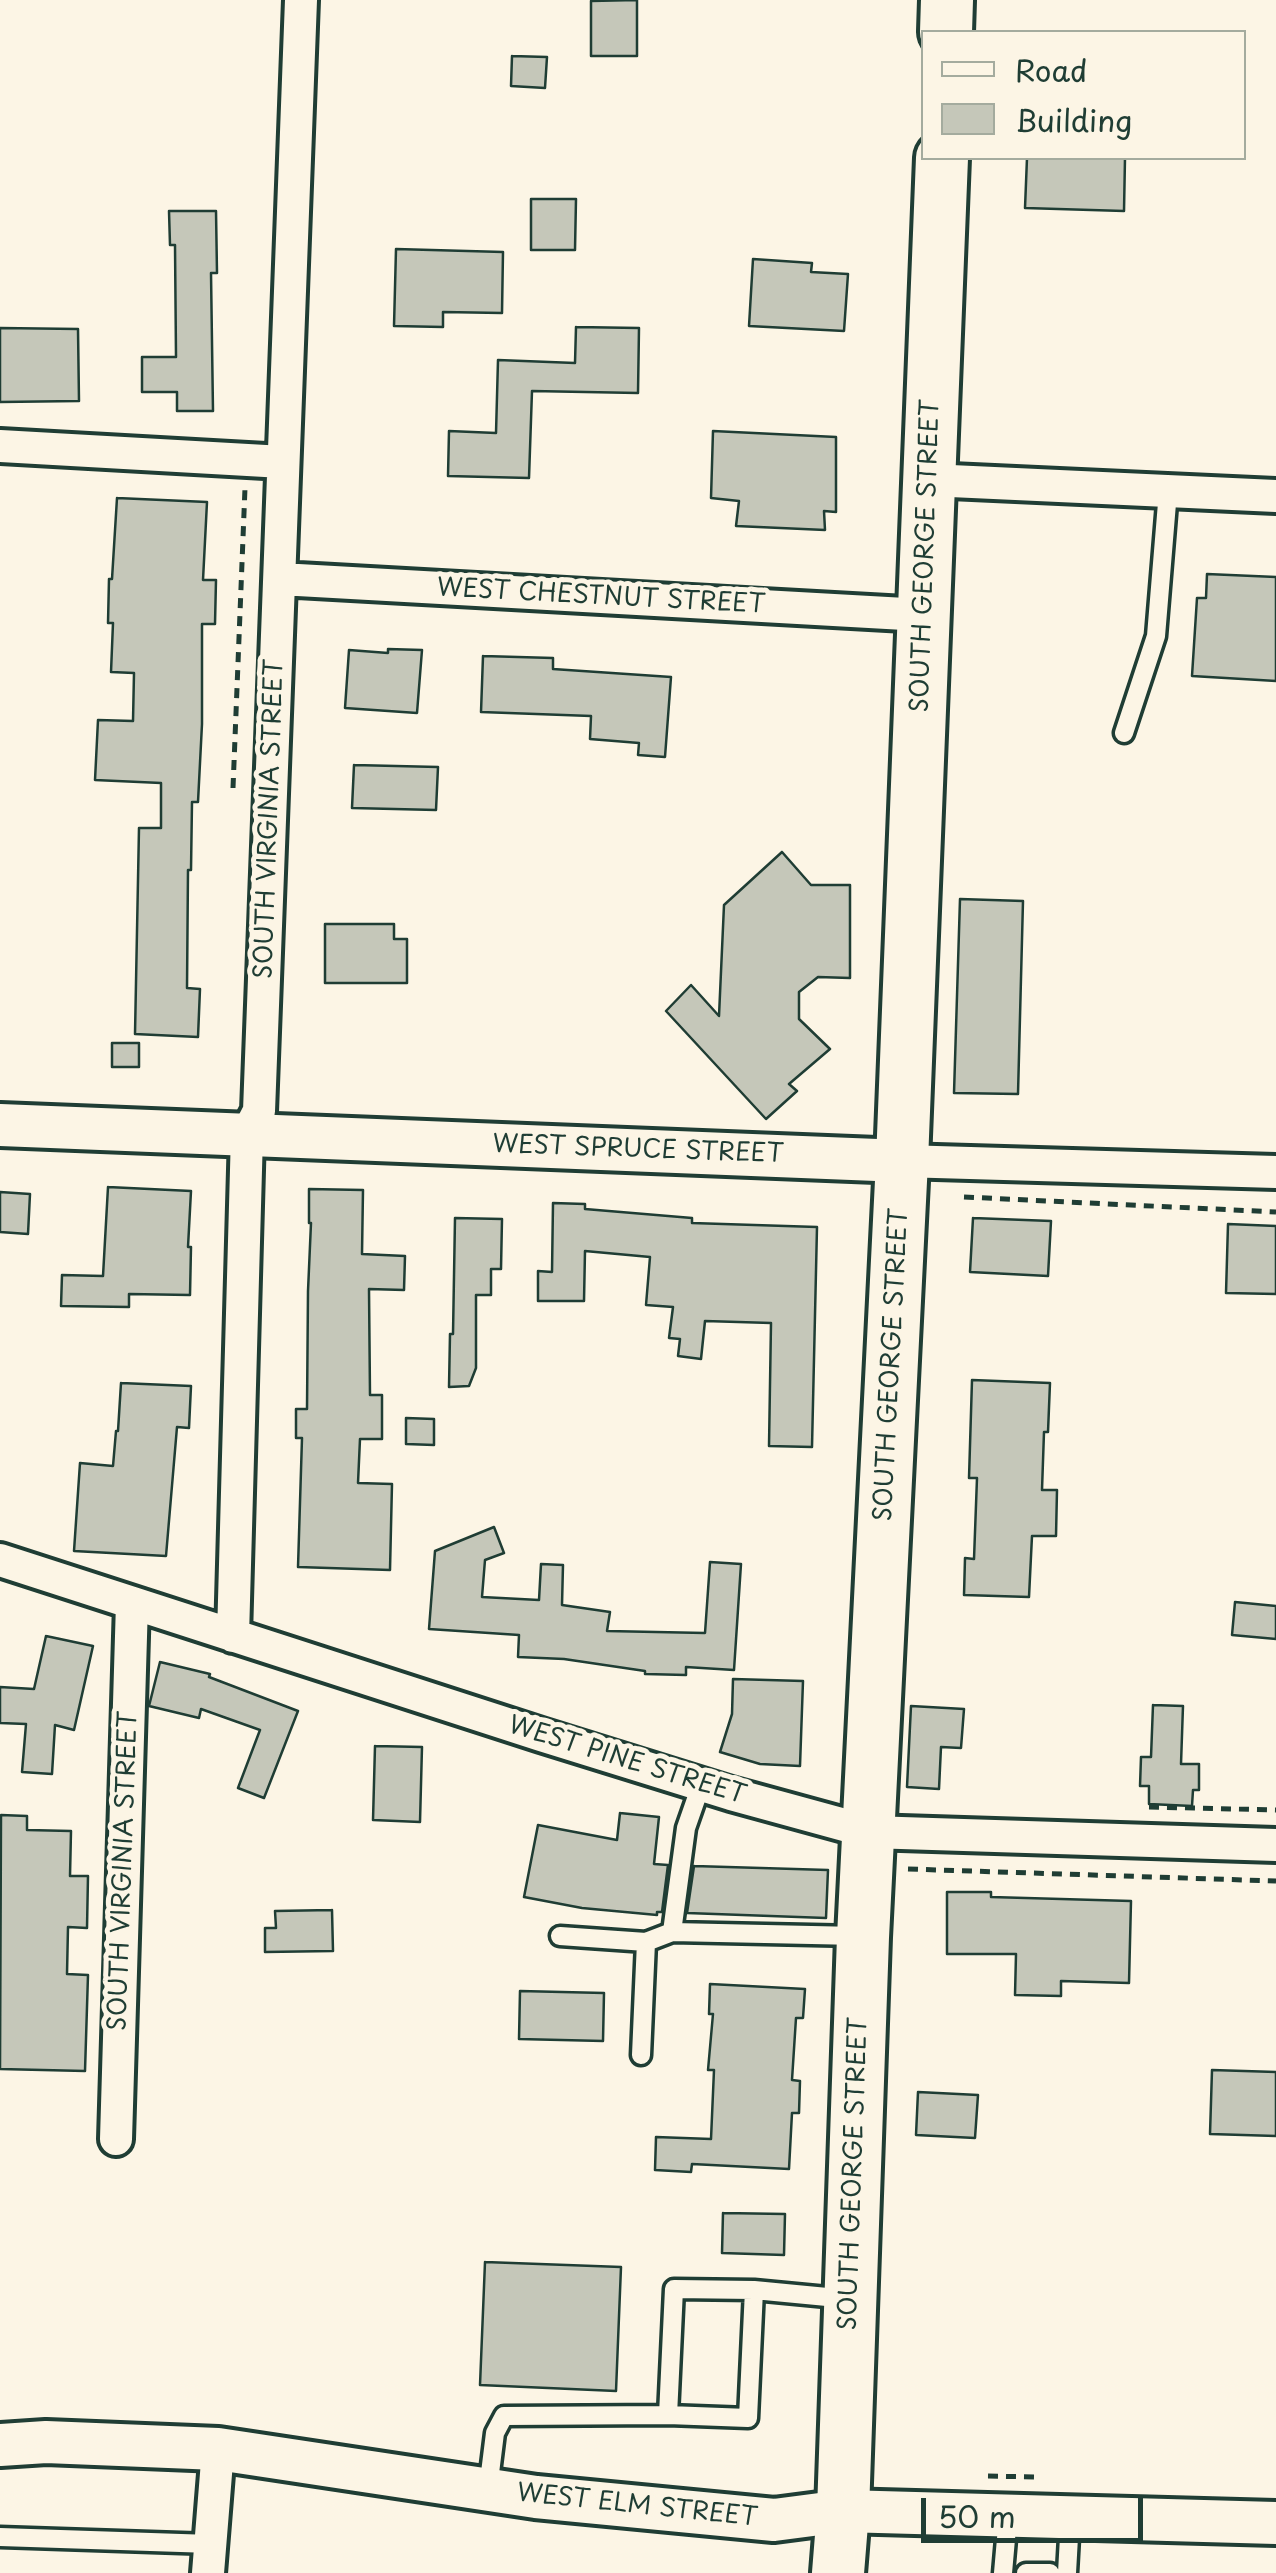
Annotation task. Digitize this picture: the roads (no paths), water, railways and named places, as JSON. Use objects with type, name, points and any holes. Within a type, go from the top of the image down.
[{"type":"main road","points":[[946,30],[947,0]]},
{"type":"main road","name":"SOUTH GEORGE STREET","points":[[838,2573],[863,1936],[902,1161],[942,160]]},
{"type":"street","name":"SOUTH VIRGINIA STREET","points":[[233,1636],[247,1134],[259,1111],[301,0]]},
{"type":"street","points":[[0,446],[283,462]]},
{"type":"street","points":[[929,480],[1276,496]]},
{"type":"street","name":"WEST CHESTNUT STREET","points":[[280,579],[923,615]]},
{"type":"street","name":"WEST SPRUCE STREET","points":[[0,1125],[1276,1172]]},
{"type":"street","name":"WEST PINE STREET","points":[[0,1560],[701,1785],[870,1832],[1276,1845]]},
{"type":"street","name":"SOUTH VIRGINIA STREET","points":[[116,2139],[132,1604]]},
{"type":"street","name":"WEST ELM STREET","points":[[0,2446],[46,2442],[218,2449],[536,2496],[774,2520],[843,2511],[1276,2523]]},
{"type":"street","points":[[210,2559],[218,2449]]},
{"type":"lane","points":[[1124,733],[1156,636],[1168,491]]},
{"type":"lane","points":[[672,1932],[686,1828],[701,1785]]},
{"type":"lane","points":[[560,1936],[646,1942],[672,1932],[863,1936]]},
{"type":"lane","points":[[642,2055],[646,1942]]},
{"type":"lane","points":[[668,2415],[674,2289],[754,2290],[849,2299]]},
{"type":"lane","points":[[488,2489],[496,2433],[504,2416],[748,2418],[754,2290]]},
{"type":"lane","points":[[1003,2573],[1008,2516]]},
{"type":"lane","points":[[1066,2573],[1070,2517]]},
{"type":"lane","points":[[0,2537],[210,2559]]},
{"type":"lane","points":[[1026,2573],[1050,2573]]}]
